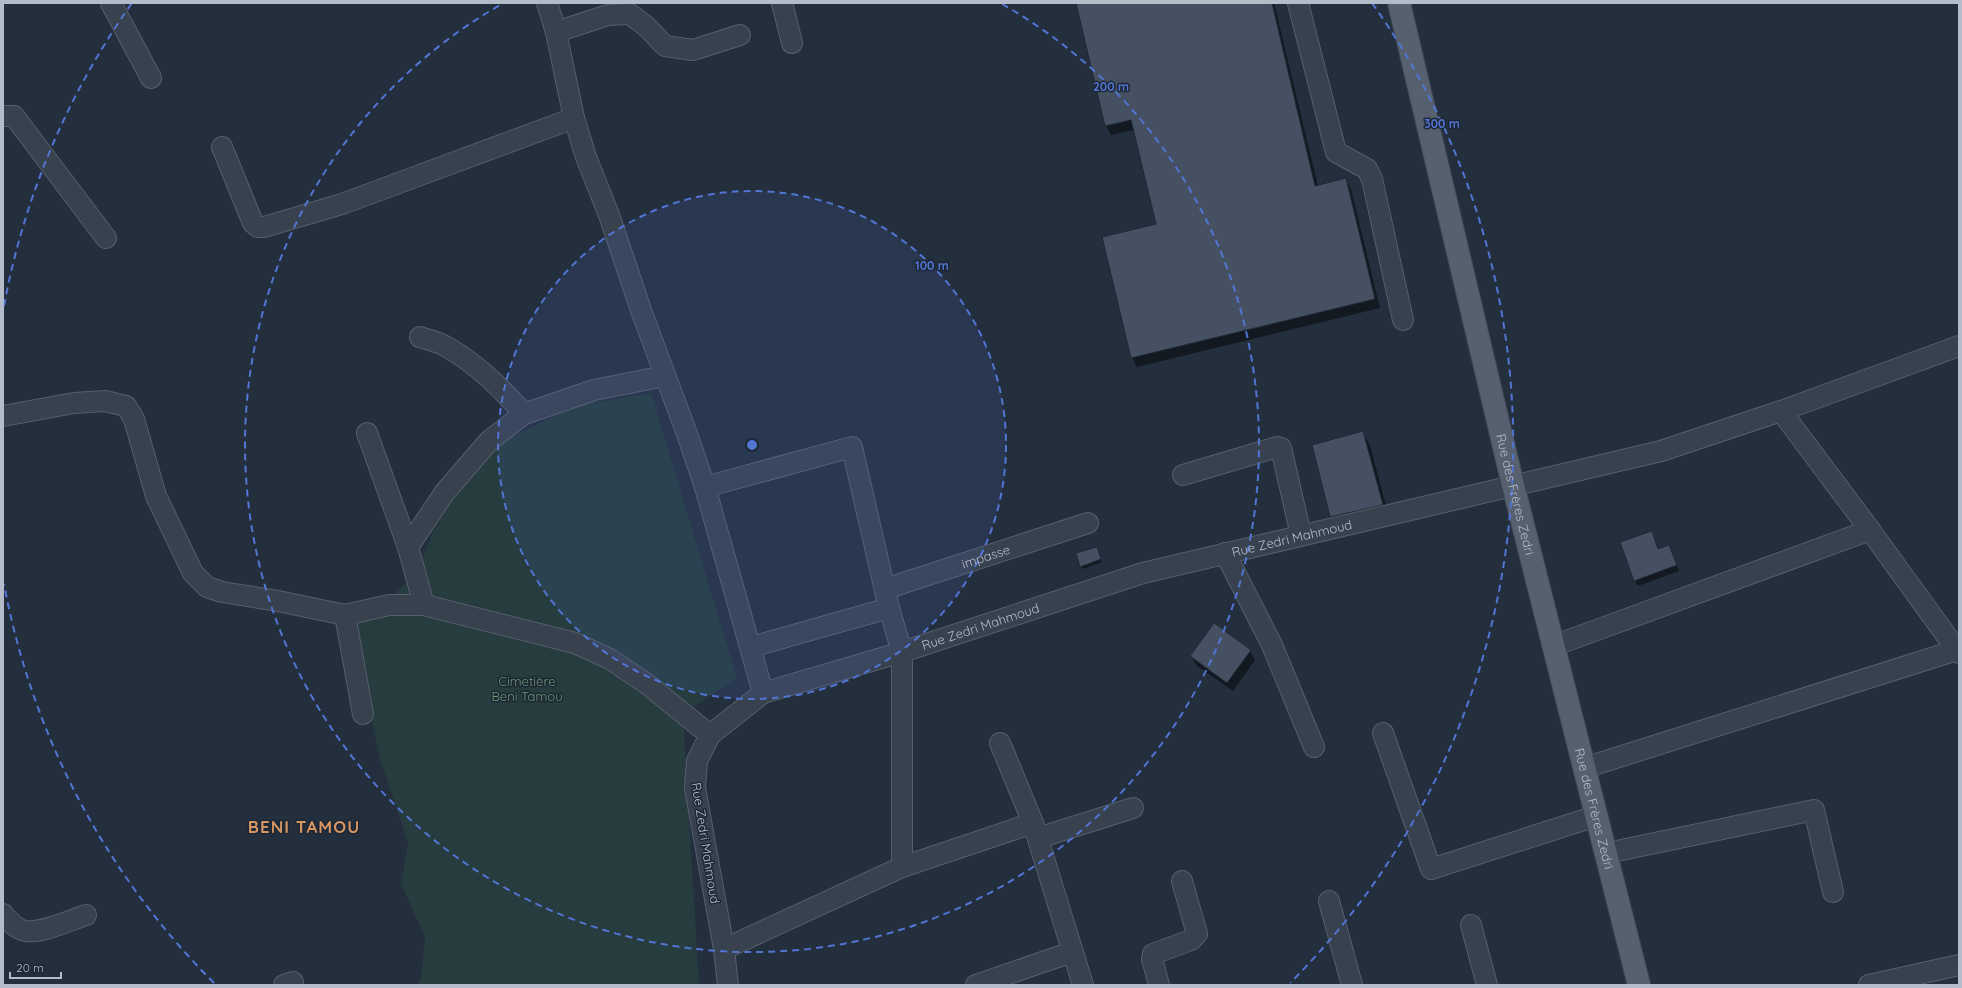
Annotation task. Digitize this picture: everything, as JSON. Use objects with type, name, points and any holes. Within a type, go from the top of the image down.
[{"type":"main road","name":"Rue des Frères Zedri","points":[[1399,3],[1513,485],[1639,985]]},
{"type":"street","points":[[111,3],[150,78]]},
{"type":"street","points":[[547,3],[556,32],[574,118],[586,157],[609,215],[642,313],[705,487],[763,693]]},
{"type":"street","points":[[782,3],[792,43]]},
{"type":"street","points":[[1298,3],[1336,152],[1367,169],[1372,179],[1403,320]]},
{"type":"street","points":[[556,32],[608,15],[630,14],[647,27],[665,46],[693,50],[740,35]]},
{"type":"street","points":[[3,116],[14,116],[106,238]]},
{"type":"street","points":[[222,147],[253,223],[258,227],[264,227],[342,204],[574,118]]},
{"type":"street","points":[[420,338],[446,346],[475,366],[499,386],[524,414]]},
{"type":"street","name":"Rue Zedri Mahmoud","points":[[728,985],[724,949],[695,788],[697,761],[710,735],[763,693],[902,652],[1143,573],[1661,451],[1781,411],[1959,346]]},
{"type":"street","points":[[408,547],[445,492],[489,441],[524,414],[594,390],[666,376]]},
{"type":"street","points":[[3,416],[74,403],[105,401],[126,406],[134,419],[156,496],[194,572],[207,587],[222,592],[278,601],[345,615],[389,605],[424,605],[575,643],[610,659],[647,684],[710,735]]},
{"type":"street","points":[[1584,768],[1958,652],[1870,530],[1781,411]]},
{"type":"street","points":[[367,433],[408,547],[424,605]]},
{"type":"street","points":[[705,487],[852,447],[889,608],[902,652],[902,867]]},
{"type":"street","points":[[1183,475],[1277,447],[1281,448],[1301,535]]},
{"type":"street","name":"impasse","points":[[885,588],[1088,523]]},
{"type":"street","points":[[1553,646],[1870,530]]},
{"type":"street","points":[[1225,553],[1272,645],[1314,747]]},
{"type":"street","points":[[751,646],[889,608]]},
{"type":"street","points":[[345,615],[363,714]]},
{"type":"street","points":[[1383,733],[1431,869],[1596,816]]},
{"type":"street","points":[[1000,743],[1036,830],[1083,985]]},
{"type":"street","points":[[724,949],[902,867],[1036,830],[1133,808]]},
{"type":"street","points":[[1606,853],[1814,810],[1833,892]]},
{"type":"street","points":[[1159,985],[1152,959],[1153,954],[1191,940],[1197,934],[1182,881]]},
{"type":"street","points":[[1329,901],[1352,985]]},
{"type":"street","points":[[3,914],[11,923],[23,931],[36,931],[86,915]]},
{"type":"street","points":[[1471,925],[1487,985]]},
{"type":"street","points":[[976,985],[1072,952]]},
{"type":"street","points":[[1869,985],[1959,965]]},
{"type":"green space","name":"Cimetière Beni Tamou","points":[[651,393],[737,678],[683,714],[699,985],[417,985],[421,978],[425,937],[401,884],[408,843],[380,759],[366,694],[355,626],[417,575],[431,536],[454,496],[505,440],[577,405]]},
{"type":"building","points":[[1076,3],[1272,3],[1315,186],[1346,178],[1375,299],[1131,358],[1102,237],[1156,224],[1131,120],[1105,126]]},
{"type":"building","points":[[1363,431],[1383,505],[1330,517],[1312,445]]},
{"type":"building","points":[[1652,531],[1658,549],[1669,545],[1677,565],[1634,581],[1620,542]]},
{"type":"building","points":[[1097,547],[1101,559],[1080,567],[1076,553]]},
{"type":"building","points":[[1214,623],[1251,650],[1227,683],[1190,656]]},
{"type":"district","name":"BENI TAMOU","points":[[304,826]]}]
